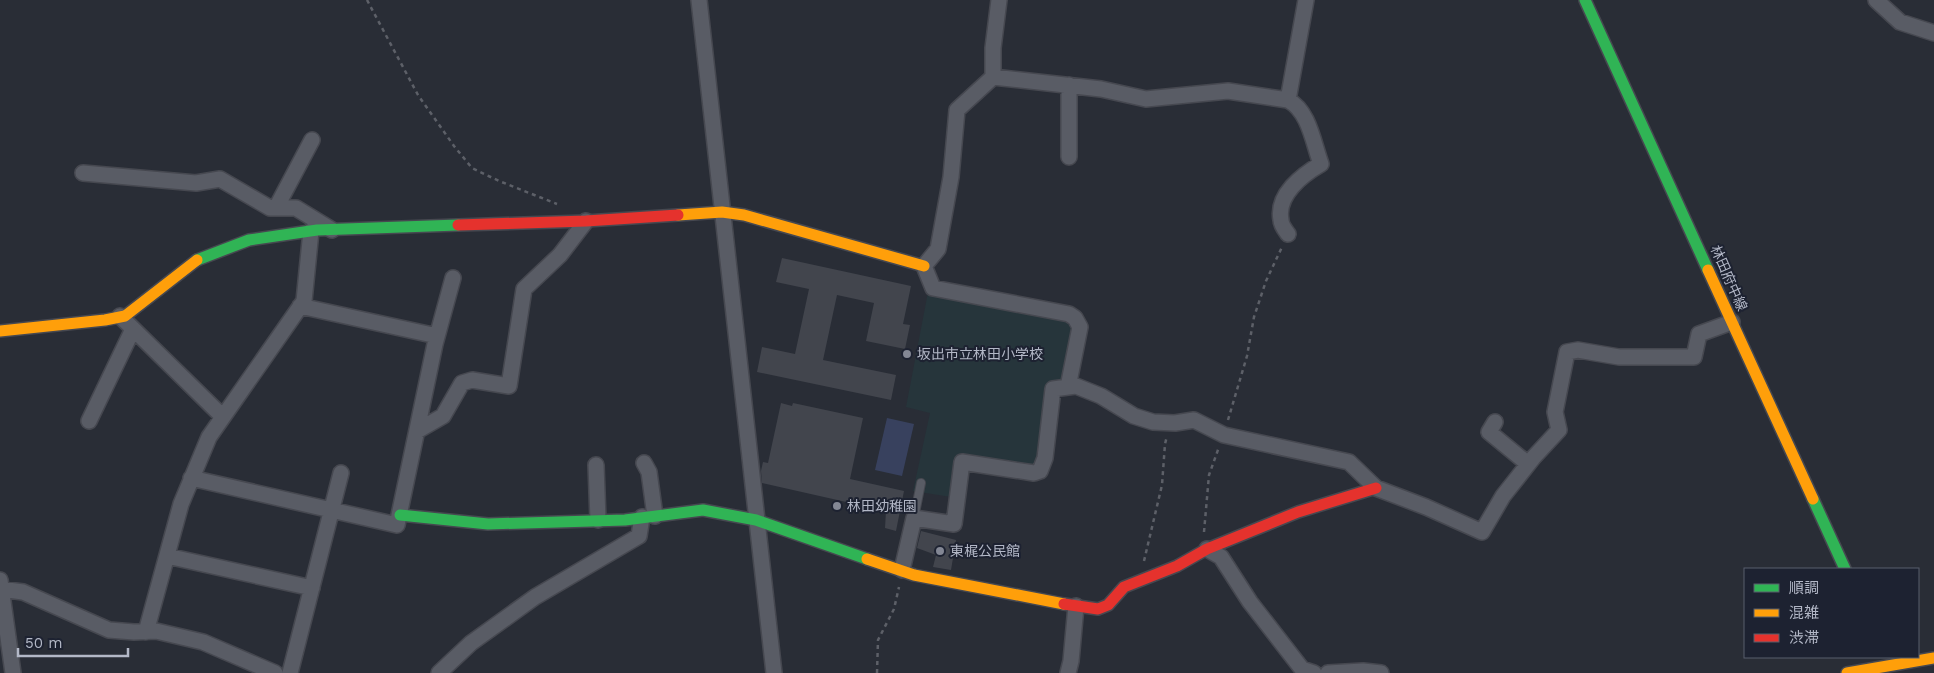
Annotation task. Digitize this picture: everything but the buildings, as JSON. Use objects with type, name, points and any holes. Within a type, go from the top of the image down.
[{"type":"street","points":[[699,0],[774,673]]},
{"type":"street","points":[[924,266],[938,249],[951,177],[957,110],[993,77],[993,48],[999,0]]},
{"type":"street","points":[[1288,100],[1306,0]]},
{"type":"street","name":"林田府中線","points":[[1585,0],[1845,568]]},
{"type":"street","points":[[1876,0],[1900,22],[1934,32]]},
{"type":"street","points":[[993,77],[1101,89],[1146,99],[1228,91],[1288,100],[1303,112],[1321,164],[1304,174],[1280,207],[1280,221],[1288,234]]},
{"type":"street","points":[[1069,85],[1069,157]]},
{"type":"street","points":[[276,208],[312,140]]},
{"type":"street","points":[[83,173],[196,183],[220,179],[270,208],[296,208],[332,230]]},
{"type":"street","points":[[0,332],[125,316],[195,262],[250,240],[311,231],[586,221],[722,212],[744,215],[924,266]]},
{"type":"street","points":[[417,431],[443,416],[462,383],[472,380],[509,386],[524,289],[560,255],[586,221]]},
{"type":"street","points":[[146,632],[181,504],[209,437],[304,301],[311,231]]},
{"type":"street","points":[[924,266],[933,288],[1069,314],[1075,318],[1080,327],[1068,387]]},
{"type":"street","points":[[191,478],[397,525],[437,336],[453,278]]},
{"type":"street","points":[[300,306],[437,336]]},
{"type":"street","points":[[120,316],[223,417]]},
{"type":"street","points":[[902,570],[914,518],[954,524],[962,462],[1034,473],[1040,471],[1045,458],[1053,388],[1076,386],[1101,396],[1134,416],[1153,422],[1172,423],[1194,420],[1224,435],[1349,462],[1376,488],[1426,506],[1482,532],[1503,496],[1528,464],[1559,430],[1555,412],[1567,352],[1578,350],[1619,357],[1694,357],[1699,334],[1732,322]]},
{"type":"street","points":[[89,421],[133,329]]},
{"type":"street","points":[[1495,422],[1488,432],[1528,464]]},
{"type":"street","points":[[439,673],[471,644],[535,597],[639,536],[649,516],[649,472],[644,463]]},
{"type":"street","points":[[596,466],[598,520]]},
{"type":"street","points":[[290,673],[341,473]]},
{"type":"street","points":[[400,515],[488,524],[598,520],[703,510],[756,520],[914,575],[1098,609],[1108,605],[1124,587],[1177,566],[1207,549],[1298,512],[1376,488]]},
{"type":"street","points":[[1207,549],[1221,557],[1250,602],[1302,669],[1314,673]]},
{"type":"street","points":[[166,556],[312,588]]},
{"type":"street","points":[[13,673],[0,586],[23,592],[108,630],[156,631],[204,642],[275,673]]},
{"type":"street","points":[[1068,673],[1071,662],[1076,606]]},
{"type":"street","points":[[1847,673],[1934,658]]},
{"type":"street","points":[[1887,665],[1897,673]]},
{"type":"street","points":[[1328,673],[1363,671],[1381,673]]},
{"type":"lane","points":[[914,518],[921,483]]},
{"type":"path","points":[[367,0],[418,95],[472,168],[500,182],[564,207]]},
{"type":"path","points":[[1207,549],[1204,543],[1209,475],[1238,390],[1254,318],[1266,281],[1288,234]]},
{"type":"path","points":[[1140,581],[1162,485],[1165,444],[1172,423]]},
{"type":"path","points":[[877,673],[878,640],[894,609],[902,570]]},
{"type":"shaded area","points":[[928,292],[1069,319],[1075,328],[1065,381],[1049,387],[1042,458],[1030,466],[958,455],[951,497],[913,491],[930,413],[906,407]]},
{"type":"water","points":[[887,418],[914,424],[902,476],[875,470]]},
{"type":"traffic: fast","points":[[1585,0],[1708,270]]},
{"type":"traffic: fast","points":[[197,260],[249,240],[317,230],[458,225]]},
{"type":"traffic: fast","points":[[1813,499],[1845,568]]},
{"type":"traffic: fast","points":[[400,515],[488,524],[625,520],[703,510],[756,520],[867,559]]},
{"type":"traffic: slow","points":[[678,215],[722,212],[744,215],[924,266]]},
{"type":"traffic: slow","points":[[0,331],[105,320],[125,316],[197,260]]},
{"type":"traffic: slow","points":[[1708,270],[1813,499]]},
{"type":"traffic: slow","points":[[867,559],[914,575],[1064,604]]},
{"type":"traffic: slow","points":[[1847,673],[1934,658]]},
{"type":"traffic: jam","points":[[458,225],[586,221],[678,215]]},
{"type":"traffic: jam","points":[[1064,604],[1098,609],[1108,605],[1124,587],[1177,566],[1207,549],[1298,512],[1376,488]]},
{"type":"place","name":"坂出市立林田小学校","points":[[907,354]]},
{"type":"place","name":"林田幼稚園","points":[[837,506]]},
{"type":"place","name":"東梶公民館","points":[[940,551]]}]
